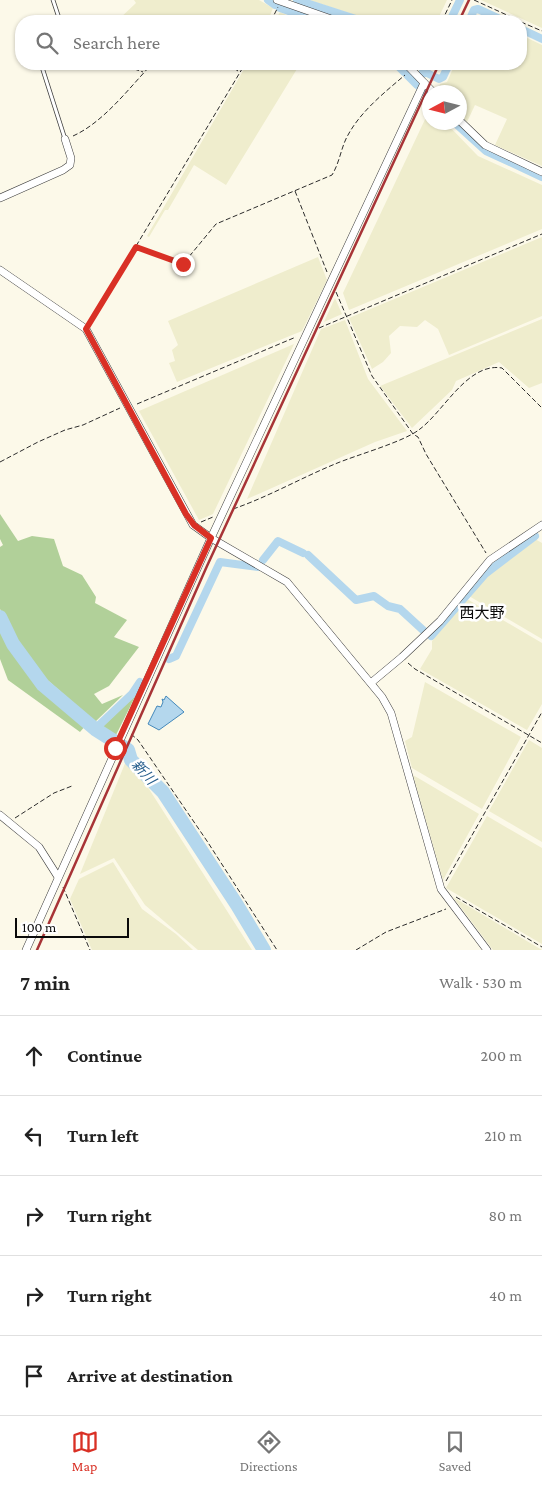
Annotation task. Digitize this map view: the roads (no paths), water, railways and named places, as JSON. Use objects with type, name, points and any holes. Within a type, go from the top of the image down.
[{"type":"street","points":[[279,1],[320,15]]},
{"type":"street","points":[[26,950],[222,513],[424,83],[412,70]]},
{"type":"street","points":[[467,127],[486,145],[542,172]]},
{"type":"street","points":[[0,198],[63,170],[70,165],[71,158],[65,139]]},
{"type":"street","points":[[0,270],[86,329],[194,525],[211,538],[287,582],[372,682],[391,713],[441,889],[487,950]]},
{"type":"street","points":[[372,682],[402,658],[440,621],[490,560],[542,525]]},
{"type":"street","points":[[0,815],[39,847],[58,877]]},
{"type":"lane","points":[[53,0],[58,15]]},
{"type":"lane","points":[[43,70],[65,139]]},
{"type":"water","points":[[166,696],[184,712],[159,730],[148,724],[157,706],[161,707],[162,699],[164,700]]},
{"type":"waterway","points":[[268,0],[275,5]]},
{"type":"waterway","points":[[297,0],[343,15]]},
{"type":"waterway","points":[[453,15],[460,0]]},
{"type":"waterway","points":[[280,8],[300,15]]},
{"type":"waterway","points":[[472,15],[474,10],[478,9],[491,15]]},
{"type":"waterway","points":[[527,32],[542,39]]},
{"type":"waterway","points":[[423,71],[439,79],[443,77],[446,70]]},
{"type":"waterway","points":[[408,76],[417,85]]},
{"type":"waterway","points":[[463,130],[486,151],[542,177]]},
{"type":"waterway","points":[[431,636],[485,574],[535,536]]},
{"type":"waterway","points":[[263,560],[278,541],[303,553]]},
{"type":"waterway","points":[[308,555],[356,600],[374,596],[388,606],[400,609],[424,631]]},
{"type":"waterway","points":[[169,659],[176,656],[220,562],[258,567]]},
{"type":"waterway","name":"新川","points":[[0,617],[13,644],[43,685],[95,729],[128,750],[131,760],[163,792],[264,950]]},
{"type":"waterway","points":[[95,729],[132,694],[140,682]]},
{"type":"railway","points":[[462,15],[469,0]]},
{"type":"railway","points":[[37,950],[207,566],[436,70]]},
{"type":"district","name":"西大野","points":[[482,613]]}]
